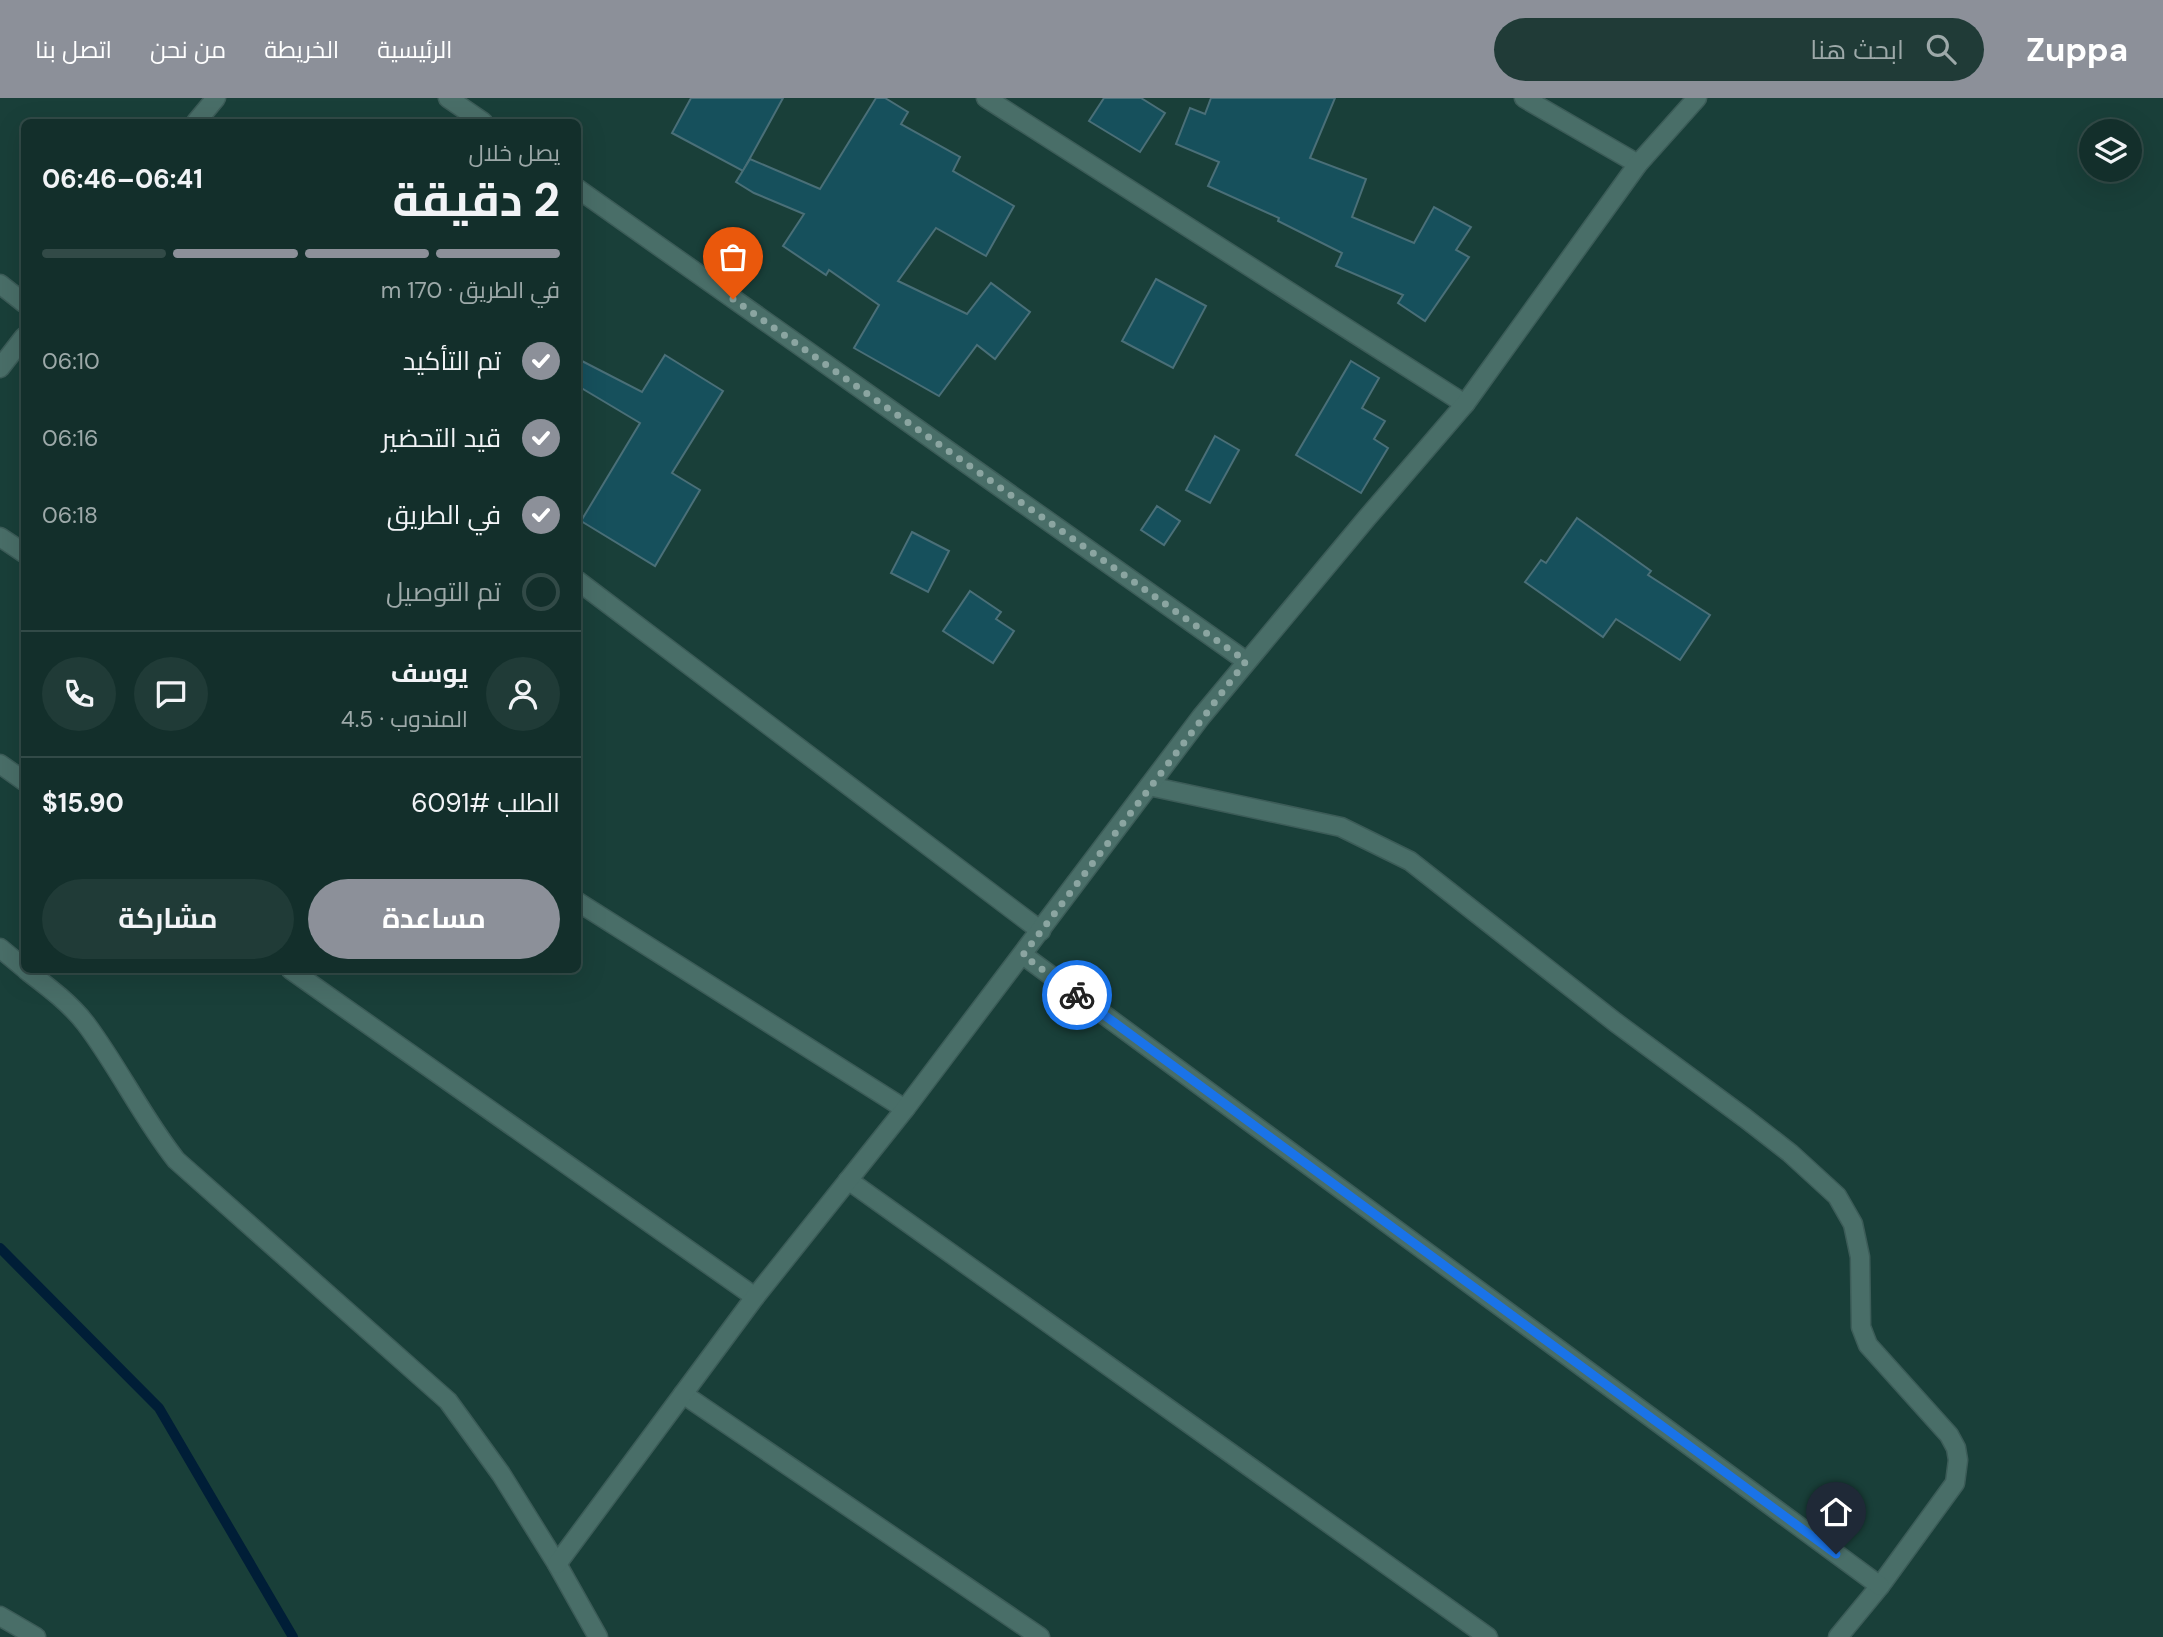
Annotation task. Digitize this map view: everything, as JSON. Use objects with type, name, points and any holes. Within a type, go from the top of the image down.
[{"type":"street","points":[[198,119],[216,98]]},
{"type":"street","points":[[448,98],[479,119]]},
{"type":"street","points":[[986,98],[1465,404]]},
{"type":"street","points":[[1524,98],[1639,164]]},
{"type":"street","points":[[557,1564],[755,1297],[905,1109],[1246,661],[1465,404],[1639,164],[1697,98]]},
{"type":"street","points":[[581,191],[1246,661]]},
{"type":"street","points":[[0,284],[21,301]]},
{"type":"street","points":[[0,368],[21,341]]},
{"type":"street","points":[[0,537],[21,551]]},
{"type":"street","points":[[581,583],[1041,931]]},
{"type":"street","points":[[0,764],[21,779]]},
{"type":"street","points":[[1149,786],[1341,827],[1410,861],[1615,1022],[1781,1146],[1837,1196],[1853,1224],[1860,1257],[1861,1327],[1868,1345],[1949,1435],[1956,1448],[1958,1460],[1955,1483],[1880,1586],[1838,1637]]},
{"type":"street","points":[[581,904],[905,1109]]},
{"type":"street","points":[[0,948],[21,966]]},
{"type":"street","points":[[1023,955],[1880,1586]]},
{"type":"street","points":[[30,973],[85,1022],[153,1130],[176,1160],[448,1401],[501,1474],[557,1564],[594,1635]]},
{"type":"street","points":[[295,973],[755,1297]]},
{"type":"street","points":[[848,1180],[1489,1637]]},
{"type":"street","points":[[683,1394],[1040,1637]]},
{"type":"street","points":[[0,1616],[36,1637]]},
{"type":"building","points":[[691,98],[783,98],[743,171],[672,133]]},
{"type":"building","points":[[876,98],[885,98],[908,112],[901,124],[960,157],[953,171],[1014,206],[986,256],[936,228],[898,281],[967,314],[991,283],[1030,312],[995,359],[977,345],[939,396],[854,348],[879,305],[829,270],[826,275],[783,246],[804,214],[754,193],[736,182],[750,159],[820,189]]},
{"type":"building","points":[[1104,98],[1141,98],[1165,113],[1140,152],[1089,121]]},
{"type":"building","points":[[1211,98],[1335,98],[1310,158],[1366,179],[1352,217],[1414,243],[1434,207],[1471,227],[1456,250],[1469,257],[1425,321],[1398,303],[1403,295],[1336,266],[1342,253],[1278,221],[1279,218],[1208,186],[1219,162],[1176,144],[1190,108],[1205,114]]},
{"type":"building","points":[[1156,279],[1206,306],[1173,368],[1122,341]]},
{"type":"building","points":[[665,355],[723,391],[672,473],[700,490],[655,566],[581,521],[640,423],[581,388],[581,361],[642,392]]},
{"type":"building","points":[[1351,361],[1379,378],[1362,408],[1385,421],[1374,439],[1388,448],[1361,493],[1296,455]]},
{"type":"building","points":[[1215,436],[1239,450],[1210,503],[1186,490]]},
{"type":"building","points":[[1157,506],[1180,521],[1164,545],[1141,530]]},
{"type":"building","points":[[1577,518],[1651,571],[1648,575],[1710,615],[1680,660],[1616,619],[1603,637],[1525,582],[1541,560],[1546,563]]},
{"type":"building","points":[[912,532],[949,551],[928,592],[891,573]]},
{"type":"building","points":[[970,591],[1001,612],[996,619],[1014,631],[993,663],[943,631]]},
{"type":"waterway","points":[[0,1248],[159,1408],[293,1637]]},
{"type":"way so far","points":[[733,299],[1246,661],[1023,955],[1077,995]]},
{"type":"route","points":[[1077,995],[1836,1554]]}]
